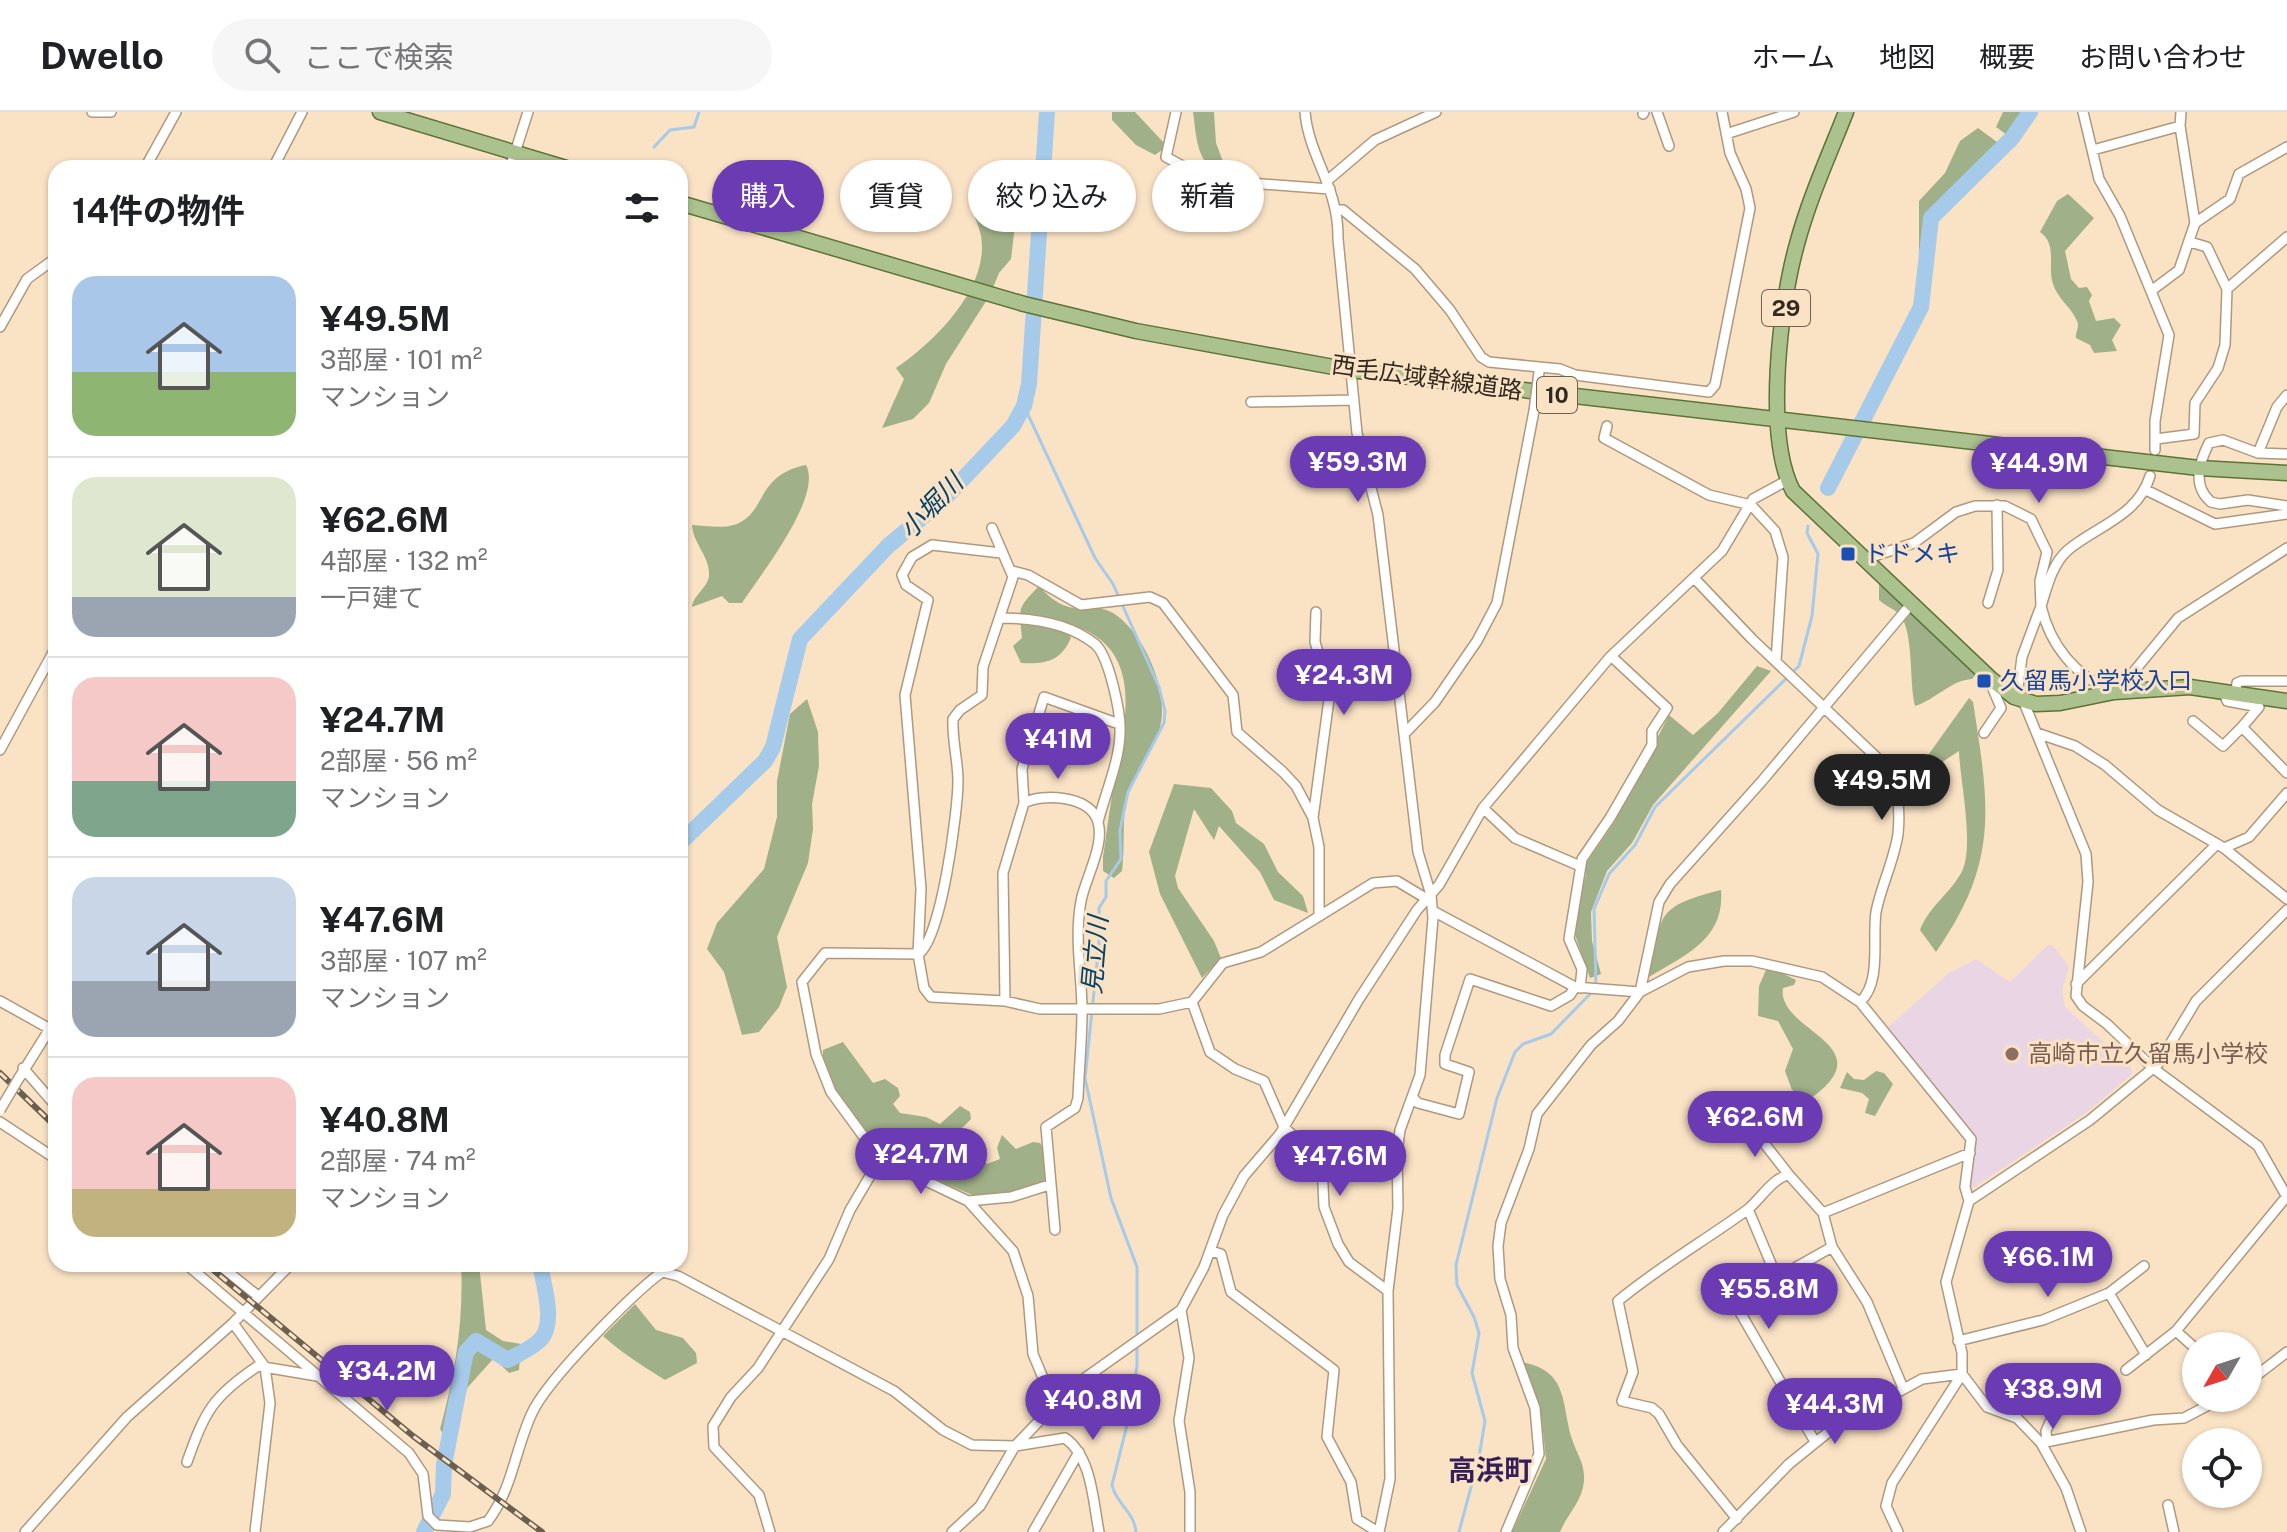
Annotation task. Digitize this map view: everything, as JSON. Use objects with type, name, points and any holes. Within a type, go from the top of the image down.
[{"type":"main road","points":[[380,112],[509,160]]},
{"type":"main road","name":"29","points":[[1846,112],[1795,248],[1780,351],[1777,419],[1780,459],[1788,480],[1806,506],[1991,679],[2024,701]]},
{"type":"main road","name":"西毛広域幹線道路","points":[[688,205],[946,283],[1181,339],[1350,370],[2199,468],[2287,473]]},
{"type":"main road","points":[[2024,701],[2060,703],[2121,692],[2230,690],[2287,701]]},
{"type":"street","points":[[92,112],[111,112]]},
{"type":"street","points":[[149,160],[176,112]]},
{"type":"street","points":[[277,160],[302,112]]},
{"type":"street","points":[[512,160],[528,112]]},
{"type":"street","points":[[1176,112],[1166,157],[1225,189],[1235,190],[1249,183],[1329,184],[1375,140],[1436,112]]},
{"type":"street","points":[[1211,1251],[1221,1254],[1228,1283],[1241,1301],[1334,1370],[1327,1437],[1351,1482],[1357,1519],[1378,1532],[1390,1479],[1388,1291],[1398,1208],[1398,1138],[1420,1075],[1433,911],[1418,852],[1406,732],[1389,636],[1378,515],[1357,433],[1338,210],[1309,136],[1305,112]]},
{"type":"street","points":[[1657,112],[1669,146]]},
{"type":"street","points":[[1338,210],[1343,210],[1415,269],[1450,310],[1481,357],[1489,362],[1705,393],[1713,389],[1750,208],[1722,112]]},
{"type":"street","points":[[1726,134],[1794,112]]},
{"type":"street","points":[[2083,112],[2099,179],[2120,216],[2169,335],[2155,421],[2155,444],[2194,434],[2195,403],[2218,368],[2225,345],[2227,289],[2207,247],[2190,242]]},
{"type":"street","points":[[2151,291],[2179,270],[2195,223],[2180,126],[2181,112]]},
{"type":"street","points":[[2093,150],[2180,126]]},
{"type":"street","points":[[2195,223],[2230,199],[2244,168],[2287,147]]},
{"type":"street","points":[[2227,289],[2287,237]]},
{"type":"street","points":[[0,327],[27,279],[48,264]]},
{"type":"street","points":[[1406,732],[1435,702],[1497,603],[1534,411],[1539,369]]},
{"type":"street","points":[[2258,453],[2277,407],[2287,395]]},
{"type":"street","points":[[1251,402],[1354,400]]},
{"type":"street","points":[[1607,426],[1604,438],[1709,495],[1751,505],[1775,531],[1783,550],[1776,661]]},
{"type":"street","points":[[2287,454],[2258,453],[2223,440],[2209,443],[2199,468],[2203,495],[2211,502],[2220,504],[2248,500],[2287,506]]},
{"type":"street","points":[[2126,1370],[2176,1331],[2287,1196],[2258,1146],[2153,1068],[2107,1024],[2083,1006],[2076,996],[2087,863],[2024,701],[2018,676],[2057,563],[2067,551],[2110,524],[2146,490],[2150,476]]},
{"type":"street","points":[[952,1532],[980,1506],[1015,1446],[1082,1378],[1181,1310],[1211,1251],[1223,1215],[1244,1176],[1284,1127],[1359,999],[1429,897],[1483,808],[1611,656],[1722,551],[1753,499],[1788,480]]},
{"type":"street","points":[[2146,490],[2215,524],[2287,514]]},
{"type":"street","points":[[1988,603],[1998,570],[1997,505]]},
{"type":"street","points":[[1865,559],[1914,543],[1956,512],[1975,506],[1997,505],[2031,519],[2043,538],[2047,552],[2040,581],[2045,626],[2066,659],[2083,675],[2121,692],[2131,675],[2178,618],[2287,548]]},
{"type":"street","points":[[992,528],[1012,571],[1010,593],[983,667],[982,695],[960,710],[953,719],[958,784],[941,903],[926,948],[918,954],[825,953],[802,982],[816,1054],[831,1092],[880,1159],[968,1201],[1013,1251],[1028,1296],[1033,1354],[1043,1378],[1062,1398]]},
{"type":"street","points":[[1001,553],[932,545],[912,557],[902,575],[906,585],[924,595],[928,608],[905,695],[921,889],[918,954],[924,988],[934,999],[1005,1001],[1040,1009],[1159,1009],[1192,1002],[1223,963],[1261,952],[1319,913],[1384,880],[1397,881],[1429,897]]},
{"type":"street","points":[[1012,571],[1035,579],[1081,605],[1115,604],[1150,597],[1167,608],[1233,695],[1237,732],[1281,769],[1296,786],[1313,818],[1319,847],[1316,889],[1319,913]]},
{"type":"street","points":[[1694,578],[1888,767],[1897,802],[1898,834],[1875,925],[1872,981],[1867,996],[1860,1002]]},
{"type":"street","points":[[1506,1532],[1539,1454],[1540,1442],[1535,1408],[1513,1348],[1511,1315],[1500,1279],[1498,1246],[1501,1223],[1529,1149],[1537,1114],[1591,1045],[1618,1021],[1640,992],[1659,902],[1670,884],[1826,707],[1912,603]]},
{"type":"street","points":[[1313,818],[1329,706],[1326,678],[1315,642],[1316,612]]},
{"type":"street","points":[[1001,618],[1031,618],[1073,631],[1098,646],[1117,697],[1120,733],[1098,822],[1096,851],[1078,917],[1077,974],[1087,1008],[1077,1103],[1071,1112],[1046,1127],[1055,1230]]},
{"type":"street","points":[[1413,1098],[1418,1103],[1459,1114],[1469,1072],[1445,1064],[1445,1055],[1470,979],[1551,1006],[1578,987],[1582,969],[1569,939],[1580,866],[1652,745],[1652,731],[1667,708],[1611,656]]},
{"type":"street","points":[[0,750],[48,662]]},
{"type":"street","points":[[1984,733],[2001,708],[1989,684],[1991,679]]},
{"type":"street","points":[[2193,721],[2223,746],[2259,707],[2227,701],[2230,690],[2242,681],[2287,681]]},
{"type":"street","points":[[1005,1001],[1003,873],[1024,803],[1022,769],[1044,697],[1119,724]]},
{"type":"street","points":[[2242,727],[2287,773]]},
{"type":"street","points":[[2037,733],[2075,746],[2105,765],[2158,810],[2219,847],[2287,899]]},
{"type":"street","points":[[2076,984],[2219,847],[2249,837],[2287,793]]},
{"type":"street","points":[[1024,803],[1051,796],[1087,808],[1098,822]]},
{"type":"street","points":[[1483,808],[1515,838],[1580,866]]},
{"type":"street","points":[[1969,1201],[2090,1120],[2153,1068],[2196,1001],[2287,910]]},
{"type":"street","points":[[1433,911],[1578,987],[1640,992],[1688,967],[1737,961],[1822,977],[1860,1002],[1971,1139],[1965,1187],[1969,1201],[1946,1282],[1962,1374],[1987,1407],[2017,1418],[2044,1442],[2066,1488],[2081,1532]]},
{"type":"street","points":[[0,1001],[48,1028]]},
{"type":"street","points":[[1192,1002],[1210,1052],[1235,1069],[1264,1081],[1274,1097],[1284,1127],[1322,1163],[1326,1217],[1349,1262],[1388,1291]]},
{"type":"street","points":[[0,1110],[48,1032]]},
{"type":"street","points":[[21,1073],[48,1098]]},
{"type":"street","points":[[1746,1120],[1823,1213],[1832,1247],[1867,1302],[1903,1388]]},
{"type":"street","points":[[0,1122],[48,1154]]},
{"type":"street","points":[[1823,1213],[1970,1153]]},
{"type":"street","points":[[770,1532],[759,1495],[714,1447],[711,1438],[720,1412],[758,1368],[829,1259],[850,1210],[880,1159]]},
{"type":"street","points":[[1737,1519],[1677,1445],[1659,1414],[1652,1408],[1622,1401],[1633,1372],[1618,1301],[1654,1271],[1748,1209],[1780,1177],[1789,1175]]},
{"type":"street","points":[[968,1201],[1011,1197],[1049,1185]]},
{"type":"street","points":[[1748,1209],[1777,1278]]},
{"type":"street","points":[[1814,1440],[1737,1307],[1777,1278],[1832,1247]]},
{"type":"street","points":[[1958,1341],[2043,1320],[2109,1293],[2144,1266]]},
{"type":"street","points":[[195,1272],[409,1453],[423,1474],[428,1516],[437,1525],[470,1527],[488,1521],[508,1488],[537,1402],[616,1313],[662,1272],[678,1276],[894,1391],[957,1438],[972,1445],[1015,1446],[1065,1438],[1079,1452],[1089,1475],[1099,1532]]},
{"type":"street","points":[[228,1272],[258,1296]]},
{"type":"street","points":[[25,1532],[127,1417],[233,1323],[283,1272]]},
{"type":"street","points":[[2109,1293],[2146,1355]]},
{"type":"street","points":[[1181,1310],[1189,1358],[1179,1421],[1190,1492],[1190,1532]]},
{"type":"street","points":[[233,1323],[265,1367],[269,1423],[263,1446],[255,1532]]},
{"type":"street","points":[[2176,1331],[2182,1336]]},
{"type":"street","points":[[2262,1371],[2287,1352]]},
{"type":"street","points":[[187,1462],[202,1419],[225,1388],[258,1366],[320,1377]]},
{"type":"street","points":[[2044,1442],[2067,1375],[2101,1372]]},
{"type":"street","points":[[1723,1532],[1814,1440],[1922,1379],[1962,1374]]},
{"type":"street","points":[[1898,1532],[1886,1506],[1892,1483],[1962,1374]]},
{"type":"street","points":[[2056,1409],[2094,1405]]},
{"type":"street","points":[[2044,1442],[2153,1420],[2184,1418],[2195,1412]]},
{"type":"street","points":[[1033,1532],[1079,1452]]},
{"type":"street","points":[[2168,1505],[2174,1532]]},
{"type":"shaded area","name":"高崎市立久留馬小学校","points":[[2048,945],[2052,945],[2069,966],[2062,990],[2065,1007],[2131,1067],[2132,1074],[2086,1113],[1973,1188],[1974,1139],[1887,1028],[1949,973],[1976,959],[2010,982]]},
{"type":"green space","points":[[1112,112],[1135,112],[1164,143],[1162,150],[1155,155],[1136,145],[1112,120]]},
{"type":"green space","points":[[1193,112],[1214,112],[1216,143],[1222,160],[1204,160],[1196,136]]},
{"type":"green space","points":[[2003,112],[2026,112],[2007,135],[1996,127]]},
{"type":"green space","points":[[1978,128],[1997,142],[1987,168],[1934,225],[1925,279],[1919,275],[1919,201],[1945,173],[1960,141]]},
{"type":"green space","points":[[2068,194],[2094,218],[2065,251],[2071,279],[2079,288],[2087,287],[2092,295],[2089,301],[2096,321],[2114,318],[2121,325],[2112,340],[2117,351],[2094,353],[2090,345],[2076,338],[2077,321],[2053,284],[2049,243],[2040,232],[2057,201]]},
{"type":"green space","points":[[980,232],[1014,232],[1011,259],[999,273],[990,295],[946,364],[929,403],[913,419],[882,428],[904,379],[896,368],[942,329],[968,294],[977,275]]},
{"type":"green space","points":[[806,465],[809,479],[798,515],[742,603],[729,603],[722,596],[692,607],[709,573],[692,525],[721,527],[737,524],[747,518],[778,477]]},
{"type":"green space","points":[[1879,583],[1977,673],[1972,679],[1957,683],[1915,706],[1907,633],[1898,613],[1879,600]]},
{"type":"green space","points":[[1039,586],[1051,598],[1072,608],[1098,608],[1116,615],[1146,651],[1159,684],[1162,717],[1159,731],[1128,793],[1122,871],[1114,878],[1103,871],[1103,857],[1125,717],[1123,676],[1116,658],[1104,642],[1085,630],[1050,618],[1045,618],[1061,626],[1071,638],[1067,646],[1051,660],[1021,663],[1013,646],[1022,638],[1021,609]]},
{"type":"green space","points":[[1757,666],[1771,671],[1653,805],[1632,843],[1607,871],[1591,912],[1592,941],[1601,974],[1590,978],[1571,923],[1586,875],[1583,868],[1614,823],[1669,715],[1693,735],[1718,713]]},
{"type":"green space","points":[[1969,698],[1973,702],[1983,772],[1984,832],[1971,889],[1936,952],[1920,930],[1960,875],[1967,850],[1959,751],[1936,766],[1916,772],[1907,765],[1926,758]]},
{"type":"green space","points":[[807,699],[818,732],[819,766],[812,804],[813,829],[808,863],[777,937],[787,987],[779,1007],[759,1032],[742,1035],[724,972],[707,949],[717,923],[764,869],[777,817],[777,781],[790,714]]},
{"type":"green space","points":[[1174,784],[1211,788],[1232,811],[1236,823],[1264,844],[1278,872],[1303,896],[1308,913],[1274,900],[1260,872],[1219,826],[1214,840],[1194,809],[1175,876],[1178,888],[1214,941],[1221,958],[1202,978],[1160,894],[1149,852]]},
{"type":"green space","points":[[1721,890],[1716,922],[1709,934],[1688,953],[1649,977],[1656,939],[1665,916],[1683,902]]},
{"type":"green space","points":[[1772,968],[1796,980],[1794,985],[1783,988],[1785,1003],[1833,1051],[1837,1065],[1831,1080],[1810,1099],[1792,1090],[1785,1071],[1793,1049],[1778,1021],[1758,1016],[1759,986],[1766,970]]},
{"type":"green space","points":[[843,1042],[873,1083],[885,1079],[898,1088],[900,1096],[893,1104],[900,1113],[926,1117],[940,1124],[960,1106],[970,1112],[971,1119],[958,1132],[987,1164],[1000,1159],[997,1148],[1002,1135],[1016,1149],[1033,1142],[1040,1143],[1046,1163],[1043,1184],[1011,1194],[977,1197],[883,1157],[836,1092],[823,1056],[823,1050]]},
{"type":"green space","points":[[1876,1071],[1884,1073],[1893,1084],[1875,1116],[1865,1113],[1869,1099],[1862,1093],[1840,1088],[1847,1072],[1854,1079],[1864,1080]]},
{"type":"green space","points":[[461,1272],[480,1272],[486,1330],[503,1341],[521,1344],[519,1370],[509,1373],[494,1358],[468,1387],[443,1434],[440,1429],[454,1368]]},
{"type":"green space","points":[[635,1304],[656,1330],[683,1338],[696,1353],[697,1363],[665,1380],[603,1336]]},
{"type":"green space","points":[[1522,1362],[1537,1366],[1556,1381],[1583,1469],[1581,1495],[1560,1532],[1512,1532],[1546,1459],[1542,1422]]},
{"type":"waterway","points":[[654,147],[670,130],[694,127],[699,112]]},
{"type":"waterway","name":"小堀川","points":[[688,835],[765,761],[773,747],[800,639],[888,546],[944,499],[1013,426],[1024,406],[1029,384],[1047,112]]},
{"type":"waterway","points":[[1828,488],[1921,307],[1931,218],[2012,138],[2030,112]]},
{"type":"waterway","name":"見立川","points":[[1024,406],[1095,558],[1113,584],[1159,687],[1165,711],[1164,723],[1128,792],[1120,830],[1121,859],[1106,881],[1106,897],[1099,908],[1099,944],[1085,1078],[1111,1198],[1137,1267],[1137,1366],[1130,1413],[1112,1485],[1132,1518],[1136,1532]]},
{"type":"waterway","points":[[1596,985],[1594,909],[1609,874],[1635,845],[1655,807],[1799,666],[1812,616],[1818,554],[1807,533],[1808,526]]},
{"type":"waterway","points":[[1459,1532],[1485,1421],[1472,1373],[1479,1333],[1457,1285],[1456,1265],[1497,1098],[1515,1052],[1523,1044],[1551,1034],[1593,991]]},
{"type":"waterway","name":"小堀川","points":[[424,1532],[443,1494],[444,1465],[466,1352],[476,1341],[508,1360],[541,1339],[548,1323],[542,1272]]},
{"type":"railway","points":[[0,1073],[48,1119]]},
{"type":"railway","points":[[216,1272],[413,1436],[542,1532]]},
{"type":"place","name":"ドドメキ","points":[[1848,554]]},
{"type":"place","name":"久留馬小学校入口","points":[[1984,681]]},
{"type":"place","name":"高崎市立久留馬小学校","points":[[2012,1054]]},
{"type":"district","name":"高浜町","points":[[1490,1470]]}]
